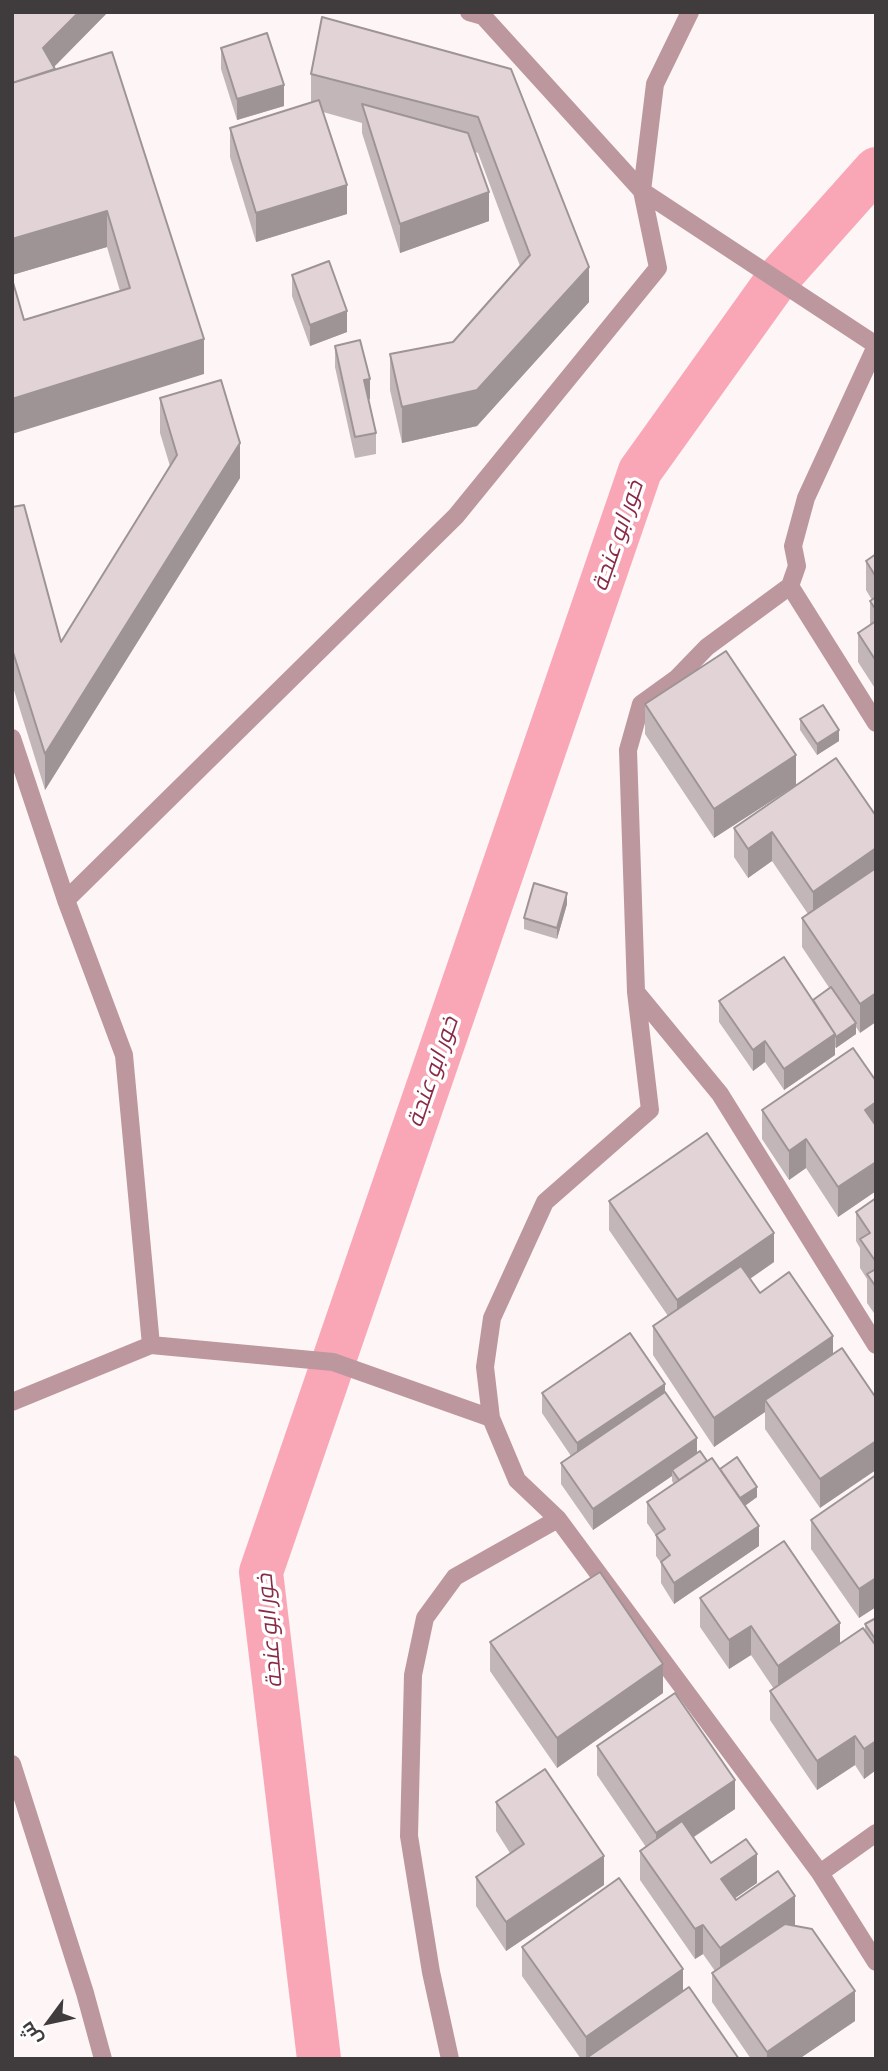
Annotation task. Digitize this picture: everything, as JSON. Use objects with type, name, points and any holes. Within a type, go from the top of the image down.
[{"type":"street","points":[[468,12],[483,16],[642,191],[876,346],[806,498],[793,546],[797,566],[790,586],[707,646],[677,678],[641,704],[628,750],[636,992],[650,1110],[545,1202],[492,1318],[485,1367],[491,1418],[517,1480],[558,1519],[820,1873],[876,1962]]},
{"type":"street","points":[[66,900],[456,516],[658,268],[642,191],[656,84],[690,12]]},
{"type":"street","points":[[790,586],[876,723]]},
{"type":"street","points":[[12,738],[66,900],[124,1055],[151,1345]]},
{"type":"street","points":[[636,992],[720,1094],[876,1345]]},
{"type":"street","points":[[12,1402],[151,1345],[333,1362],[491,1418]]},
{"type":"street","points":[[450,2059],[431,1972],[409,1836],[414,1675],[425,1618],[456,1577],[558,1519]]},
{"type":"street","points":[[12,1764],[85,1993],[103,2059]]},
{"type":"street","points":[[820,1873],[876,1833]]},
{"type":"building","points":[[12,12],[79,12],[43,48],[55,69],[12,83]]},
{"type":"building","points":[[322,17],[511,69],[589,267],[477,390],[402,407],[390,354],[453,342],[530,255],[478,117],[311,74]]},
{"type":"building","points":[[267,33],[284,85],[237,99],[221,48]]},
{"type":"building","points":[[112,52],[204,339],[12,399],[12,279],[24,320],[130,288],[107,211],[12,239],[12,83]]},
{"type":"building","points":[[319,100],[347,185],[256,213],[230,128]]},
{"type":"building","points":[[362,104],[468,133],[489,192],[400,224]]},
{"type":"building","points":[[329,261],[347,311],[310,325],[292,275]]},
{"type":"building","points":[[360,340],[370,379],[364,380],[376,433],[355,437],[335,346]]},
{"type":"building","points":[[221,380],[240,443],[45,754],[12,649],[12,507],[24,505],[61,642],[177,455],[160,398]]},
{"type":"building","points":[[876,554],[876,577],[866,561]]},
{"type":"building","points":[[876,597],[876,610],[870,601]]},
{"type":"building","points":[[876,621],[876,661],[858,633]]},
{"type":"building","points":[[726,651],[796,755],[714,809],[645,704]]},
{"type":"building","points":[[823,705],[839,730],[817,744],[800,719]]},
{"type":"building","points":[[836,758],[876,816],[876,848],[813,892],[772,832],[748,849],[734,828]]},
{"type":"building","points":[[876,868],[876,993],[860,1004],[802,918]]},
{"type":"building","points":[[534,883],[567,893],[557,928],[524,918]]},
{"type":"building","points":[[784,957],[835,1034],[784,1069],[765,1041],[753,1050],[719,1001]]},
{"type":"building","points":[[831,987],[856,1023],[836,1037],[813,1000]]},
{"type":"building","points":[[853,1048],[876,1081],[876,1102],[865,1110],[876,1126],[876,1162],[838,1187],[806,1139],[789,1151],[762,1110]]},
{"type":"building","points":[[707,1133],[774,1233],[677,1300],[609,1201]]},
{"type":"building","points":[[876,1198],[876,1262],[860,1239],[870,1233],[856,1212]]},
{"type":"building","points":[[741,1266],[760,1293],[789,1272],[833,1336],[714,1418],[653,1326]]},
{"type":"building","points":[[876,1269],[876,1287],[867,1274]]},
{"type":"building","points":[[630,1333],[665,1384],[577,1443],[542,1393]]},
{"type":"building","points":[[842,1348],[876,1398],[876,1441],[820,1479],[765,1400]]},
{"type":"building","points":[[665,1392],[697,1438],[593,1509],[561,1463]]},
{"type":"building","points":[[700,1451],[707,1461],[679,1480],[672,1470]]},
{"type":"building","points":[[737,1457],[757,1487],[740,1498],[720,1469]]},
{"type":"building","points":[[712,1458],[759,1526],[674,1583],[661,1562],[670,1555],[656,1535],[665,1529],[647,1502]]},
{"type":"building","points":[[876,1475],[876,1578],[859,1589],[811,1520]]},
{"type":"building","points":[[784,1541],[840,1623],[778,1666],[751,1626],[729,1640],[700,1598]]},
{"type":"building","points":[[600,1572],[663,1664],[557,1738],[490,1642]]},
{"type":"building","points":[[876,1618],[876,1640],[865,1624]]},
{"type":"building","points":[[863,1628],[876,1646],[876,1741],[864,1749],[855,1736],[817,1761],[770,1691]]},
{"type":"building","points":[[675,1693],[735,1780],[656,1833],[597,1746]]},
{"type":"building","points":[[545,1769],[604,1856],[506,1922],[476,1877],[524,1844],[496,1802]]},
{"type":"building","points":[[682,1821],[711,1863],[746,1839],[757,1854],[721,1879],[736,1900],[778,1871],[795,1896],[720,1948],[703,1925],[695,1929],[640,1851]]},
{"type":"building","points":[[619,1878],[683,1969],[586,2037],[522,1947]]},
{"type":"building","points":[[785,1924],[812,1929],[855,1991],[767,2052],[712,1973]]},
{"type":"building","points":[[689,1987],[739,2059],[585,2059]]},
{"type":"waterway","name":"خور ابو عنجة","points":[[319,2059],[261,1572],[640,471],[776,281],[876,169]]}]
